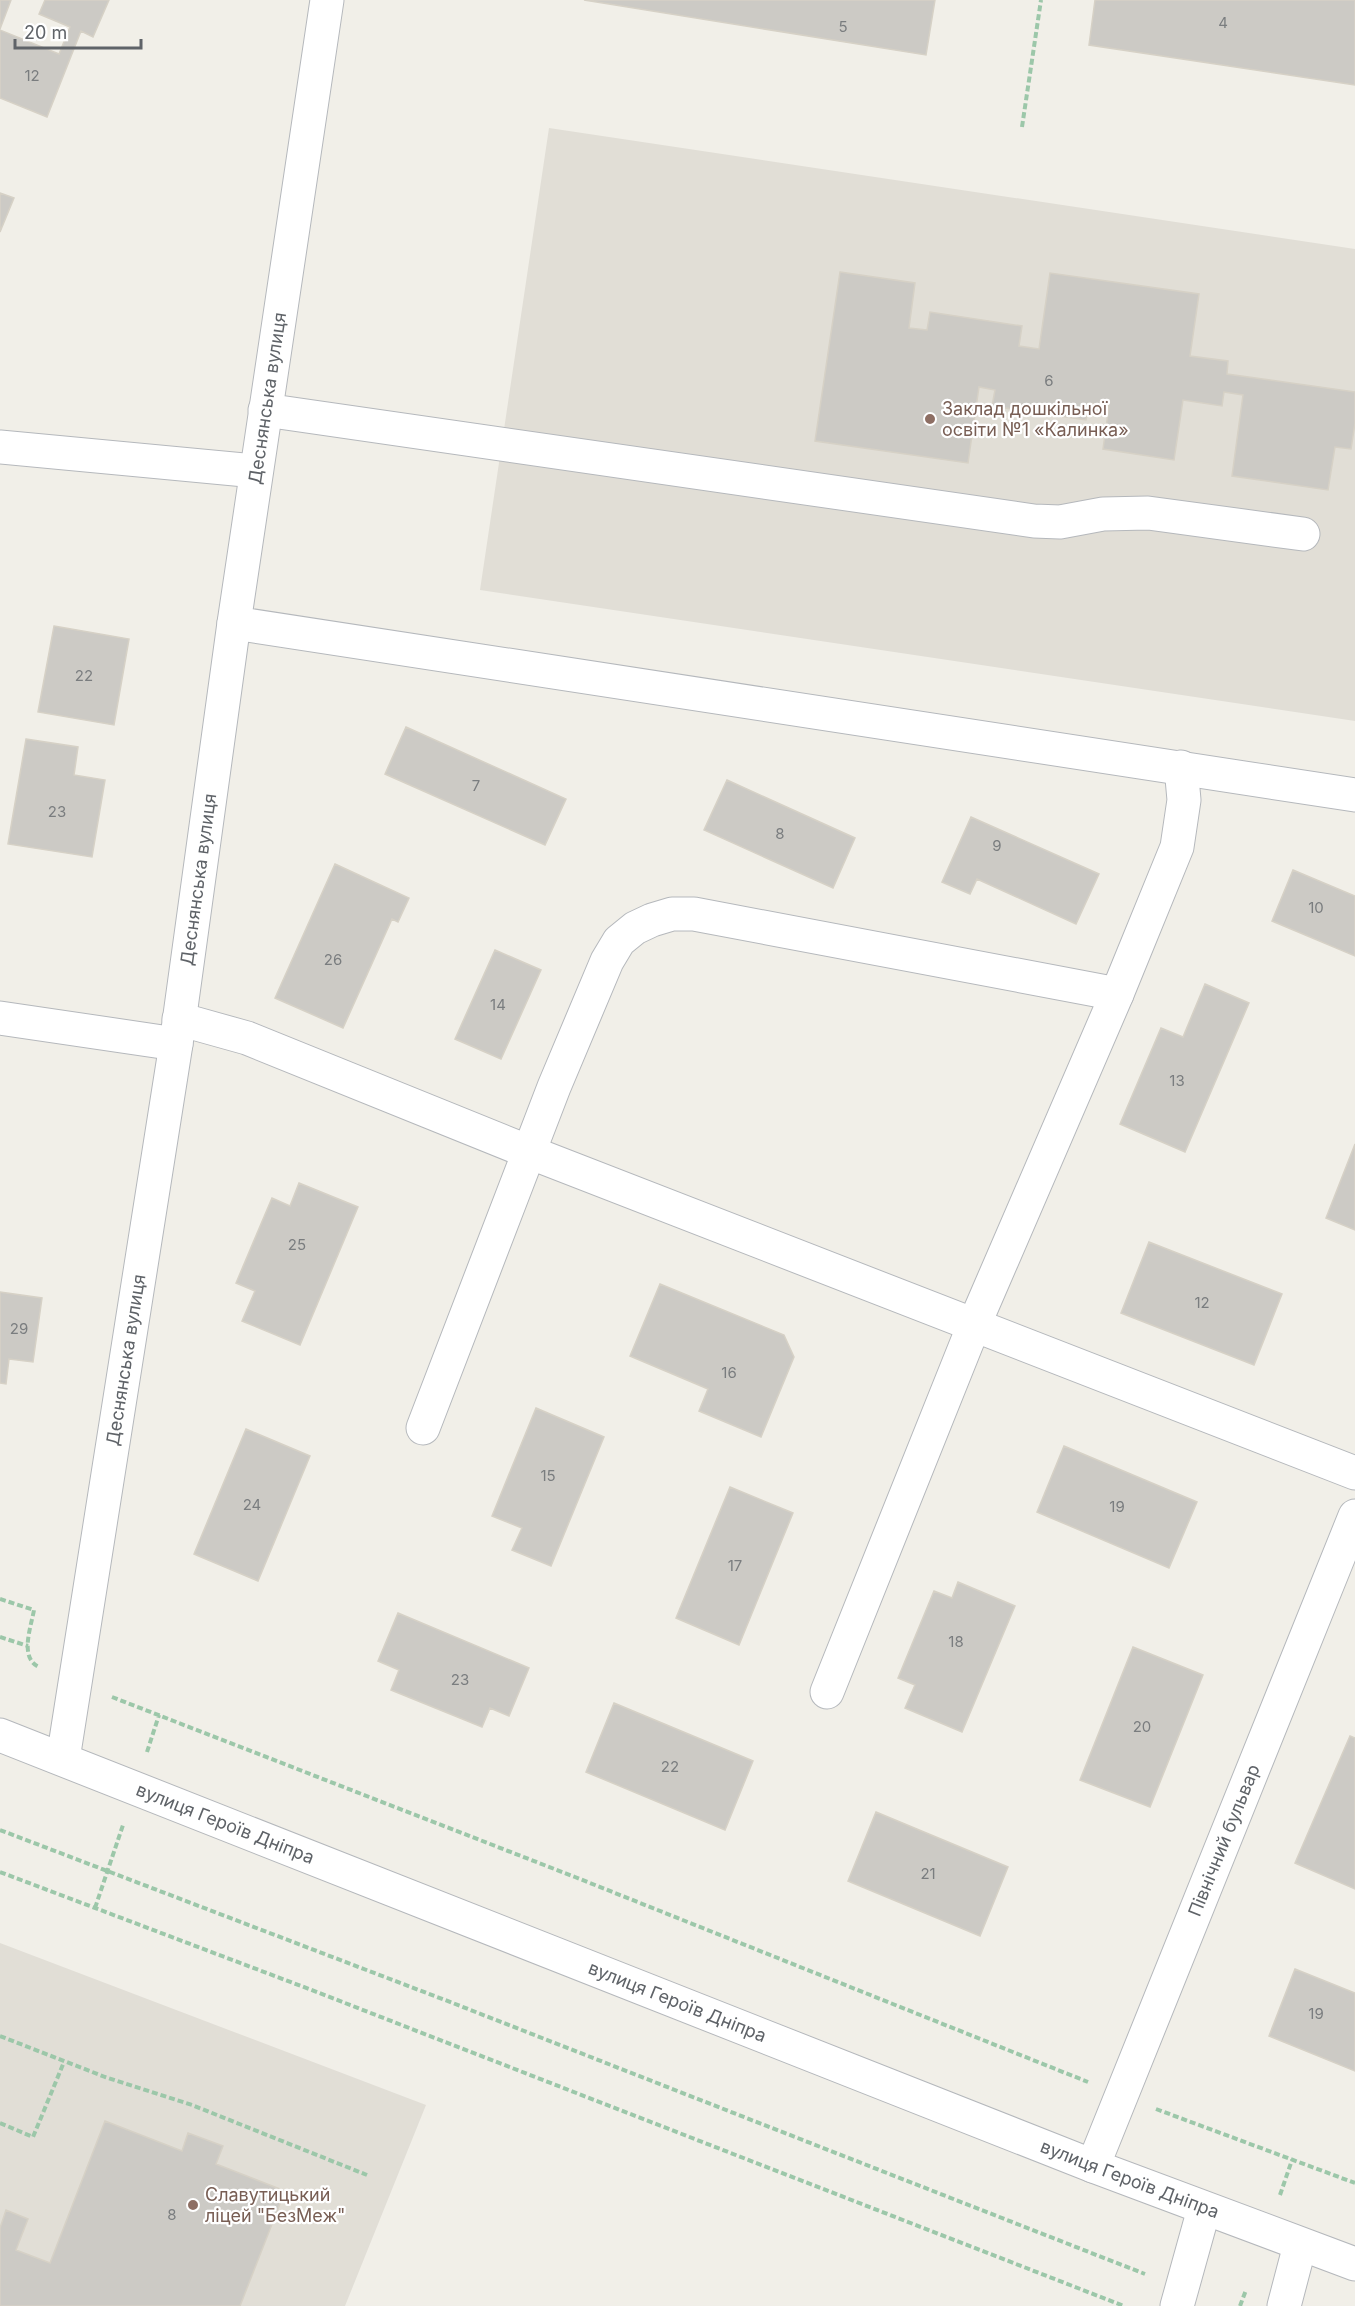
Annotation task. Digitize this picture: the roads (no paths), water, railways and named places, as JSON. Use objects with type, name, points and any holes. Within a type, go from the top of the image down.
[{"type":"street","name":"Деснянська вулиця","points":[[63,1759],[177,1032],[256,471],[327,0]]},
{"type":"street","points":[[265,410],[1035,520],[1060,522],[1103,514],[1148,513],[1303,534]]},
{"type":"street","points":[[0,447],[256,471]]},
{"type":"street","points":[[234,623],[1355,795]]},
{"type":"street","points":[[827,1692],[974,1325],[1117,994],[1177,847],[1184,800],[1181,767]]},
{"type":"street","points":[[423,1428],[576,1030],[607,961],[619,941],[635,928],[672,914],[694,914],[1117,994]]},
{"type":"street","points":[[0,1018],[247,1038],[529,1152],[1355,1473]]},
{"type":"street","name":"Північний бульвар","points":[[1093,2166],[1355,1516]]},
{"type":"street","name":"вулиця Героїв Дніпра","points":[[0,1735],[1093,2166],[1355,2264]]},
{"type":"street","points":[[1180,2297],[1204,2209]]},
{"type":"street","points":[[1284,2306],[1300,2245]]},
{"type":"place","name":"Заклад дошкільної освіти №1 «Калинка»","points":[[930,419]]},
{"type":"place","name":"Славутицький ліцей \"БезМеж\"","points":[[193,2205]]}]
